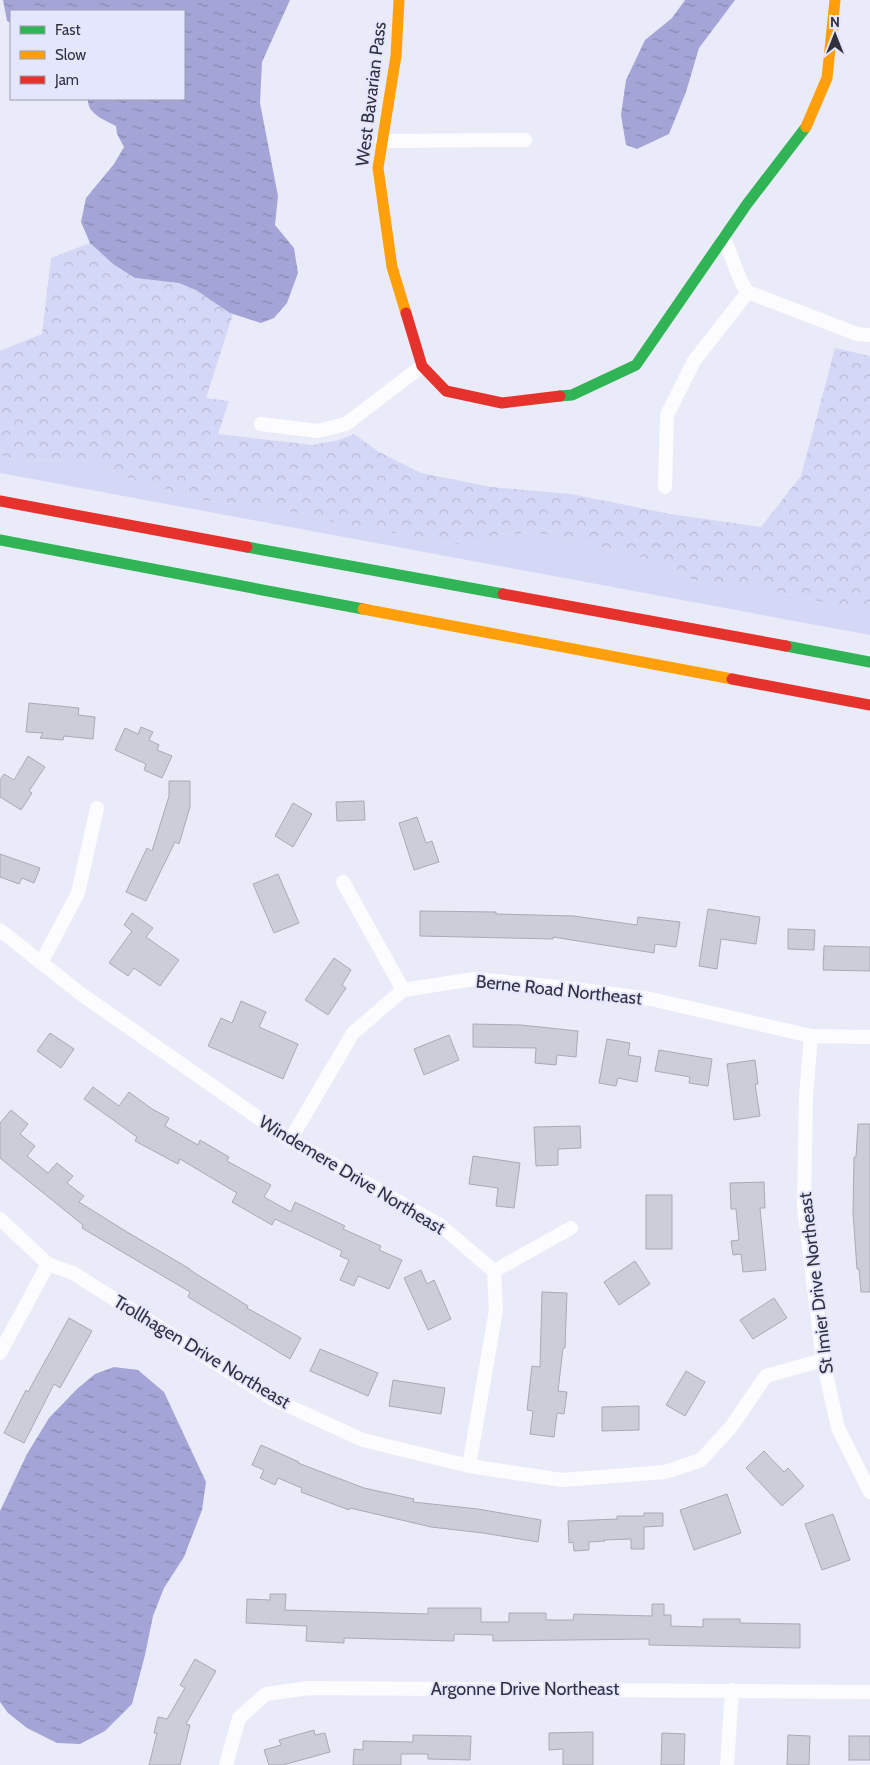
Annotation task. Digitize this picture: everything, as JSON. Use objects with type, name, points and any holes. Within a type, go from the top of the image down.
[{"type":"main road","name":"West Bavarian Pass","points":[[399,0],[396,56],[378,168],[392,267],[422,366]]},
{"type":"main road","points":[[422,366],[446,391],[502,403],[572,394],[636,365],[747,204],[809,123],[827,78],[835,0]]},
{"type":"main road","points":[[0,501],[870,662]]},
{"type":"main road","points":[[0,540],[870,705]]},
{"type":"street","points":[[382,141],[525,140]]},
{"type":"street","points":[[724,238],[742,284],[748,292],[857,334],[870,335]]},
{"type":"street","points":[[665,487],[668,415],[694,361],[748,292]]},
{"type":"street","points":[[261,424],[318,431],[346,424],[422,366]]},
{"type":"street","points":[[41,963],[78,893],[98,808]]},
{"type":"street","points":[[290,1140],[353,1033],[403,990],[342,882]]},
{"type":"street","name":"Windemere Drive Northeast","points":[[0,930],[81,994],[290,1140],[440,1225],[494,1271]]},
{"type":"street","name":"Berne Road Northeast","points":[[403,990],[474,979],[559,986],[651,999],[811,1036],[870,1037]]},
{"type":"street","name":"St Imier Drive Northeast","points":[[811,1036],[806,1096],[804,1207],[823,1360],[838,1428],[870,1492]]},
{"type":"street","name":"Trollhagen Drive Northeast","points":[[0,1219],[48,1264],[73,1273],[273,1399],[363,1440],[469,1466],[562,1480],[666,1472],[701,1460],[731,1427],[766,1376],[823,1360]]},
{"type":"street","points":[[469,1466],[496,1310],[494,1271],[571,1228]]},
{"type":"street","points":[[0,1353],[48,1264]]},
{"type":"street","name":"Argonne Drive Northeast","points":[[226,1765],[239,1718],[266,1694],[300,1689],[870,1692]]},
{"type":"street","points":[[727,1765],[732,1690]]},
{"type":"green space","points":[[90,243],[113,264],[135,278],[179,283],[196,290],[233,314],[206,398],[229,401],[218,434],[313,445],[339,440],[354,434],[379,452],[421,473],[491,487],[571,494],[670,514],[761,527],[801,476],[835,348],[870,356],[870,613],[766,589],[692,580],[677,569],[648,559],[560,536],[528,533],[499,535],[469,546],[335,523],[306,514],[196,499],[128,478],[106,467],[81,461],[14,460],[0,456],[0,351],[42,334],[51,258]]},
{"type":"green space","points":[[0,456],[14,460],[81,461],[106,467],[128,478],[196,499],[306,514],[335,523],[469,546],[499,535],[528,533],[560,536],[648,559],[677,569],[692,580],[766,589],[867,612],[870,613],[870,635],[0,473]]},
{"type":"water","points":[[3,0],[290,0],[262,62],[260,103],[278,196],[275,225],[294,248],[298,273],[287,303],[274,318],[261,323],[230,313],[196,290],[179,283],[135,278],[113,264],[90,243],[81,222],[86,198],[114,164],[124,147],[117,134],[116,126],[94,113],[90,109],[88,100],[185,100],[185,10],[10,10],[10,22],[7,21]]},
{"type":"water","points":[[685,0],[735,0],[699,48],[686,92],[669,134],[637,149],[626,145],[621,115],[626,80],[645,40],[672,18]]},
{"type":"water","points":[[114,1367],[138,1370],[164,1392],[206,1482],[202,1510],[184,1557],[164,1588],[153,1616],[132,1704],[105,1731],[80,1744],[57,1743],[27,1728],[8,1713],[0,1702],[0,1511],[27,1454],[49,1418],[77,1389],[95,1374]]},
{"type":"building","points":[[29,703],[79,708],[78,715],[95,717],[93,739],[64,736],[63,740],[40,738],[43,733],[26,732]]},
{"type":"building","points":[[141,727],[153,732],[149,740],[159,745],[157,750],[172,756],[162,778],[144,770],[146,764],[115,750],[125,728],[138,734]]},
{"type":"building","points":[[28,756],[45,767],[29,791],[32,793],[21,810],[0,797],[0,780],[4,774],[14,780]]},
{"type":"building","points":[[169,781],[190,781],[190,807],[179,844],[175,842],[146,901],[126,892],[147,848],[152,851],[169,796]]},
{"type":"building","points":[[364,801],[365,820],[337,821],[336,802]]},
{"type":"building","points":[[293,803],[312,814],[293,847],[275,836]]},
{"type":"building","points":[[417,817],[426,843],[432,841],[439,862],[414,870],[399,823]]},
{"type":"building","points":[[0,854],[40,868],[34,883],[22,878],[19,884],[0,877]]},
{"type":"building","points":[[278,874],[299,923],[274,933],[253,884]]},
{"type":"building","points":[[708,909],[760,917],[756,944],[721,939],[717,969],[699,966]]},
{"type":"building","points":[[420,911],[574,916],[637,925],[638,917],[680,922],[676,947],[655,944],[654,953],[553,937],[553,939],[420,936]]},
{"type":"building","points":[[132,913],[153,928],[146,937],[179,960],[160,986],[134,968],[128,976],[109,963],[132,931],[124,925]]},
{"type":"building","points":[[788,929],[815,930],[814,950],[788,949]]},
{"type":"building","points":[[824,946],[870,947],[870,971],[823,970]]},
{"type":"building","points":[[334,958],[351,970],[342,985],[346,988],[328,1015],[305,1000]]},
{"type":"building","points":[[241,1001],[266,1012],[259,1027],[298,1044],[283,1079],[208,1046],[221,1018],[232,1023]]},
{"type":"building","points":[[473,1024],[521,1025],[578,1031],[576,1057],[557,1055],[556,1065],[535,1063],[536,1048],[473,1047]]},
{"type":"building","points":[[50,1033],[74,1049],[61,1068],[37,1051]]},
{"type":"building","points":[[449,1035],[459,1060],[424,1075],[414,1049]]},
{"type":"building","points":[[607,1039],[630,1043],[628,1055],[641,1057],[637,1082],[618,1078],[616,1086],[599,1083]]},
{"type":"building","points":[[659,1050],[712,1059],[708,1086],[689,1083],[690,1077],[655,1071]]},
{"type":"building","points":[[755,1060],[758,1084],[755,1084],[760,1116],[734,1120],[727,1064]]},
{"type":"building","points":[[93,1087],[119,1106],[129,1092],[152,1109],[169,1118],[165,1126],[198,1145],[200,1140],[229,1157],[227,1161],[271,1185],[264,1197],[291,1212],[295,1202],[345,1226],[343,1229],[381,1246],[379,1250],[402,1260],[389,1289],[358,1276],[354,1286],[340,1280],[349,1260],[340,1256],[342,1251],[275,1219],[272,1225],[232,1202],[237,1193],[180,1159],[178,1164],[135,1141],[137,1137],[84,1099]]},
{"type":"building","points":[[11,1110],[28,1124],[20,1134],[35,1146],[27,1156],[48,1173],[57,1163],[73,1176],[67,1183],[84,1196],[79,1202],[190,1269],[248,1306],[247,1308],[301,1338],[290,1359],[188,1297],[190,1292],[82,1228],[83,1225],[0,1158],[0,1123]]},
{"type":"building","points":[[858,1124],[870,1124],[870,1292],[861,1292],[859,1269],[857,1269],[853,1212],[854,1157],[856,1157]]},
{"type":"building","points":[[580,1126],[581,1148],[558,1149],[558,1165],[536,1166],[534,1127]]},
{"type":"building","points":[[473,1156],[520,1163],[514,1208],[496,1206],[498,1188],[469,1184]]},
{"type":"building","points":[[764,1182],[765,1208],[760,1208],[766,1270],[743,1272],[741,1254],[733,1255],[731,1241],[739,1240],[736,1209],[731,1209],[730,1183]]},
{"type":"building","points":[[646,1195],[672,1195],[672,1249],[646,1249]]},
{"type":"building","points":[[635,1261],[650,1284],[619,1305],[604,1282]]},
{"type":"building","points":[[421,1270],[427,1284],[434,1280],[451,1319],[428,1330],[404,1278]]},
{"type":"building","points":[[542,1292],[567,1293],[565,1348],[563,1348],[558,1391],[567,1392],[564,1414],[557,1413],[554,1437],[530,1434],[533,1411],[527,1410],[532,1366],[540,1367]]},
{"type":"building","points":[[774,1298],[787,1318],[753,1339],[740,1320]]},
{"type":"building","points":[[69,1318],[92,1331],[60,1388],[54,1384],[24,1443],[4,1433],[26,1390],[28,1392]]},
{"type":"building","points":[[320,1349],[378,1373],[368,1396],[310,1371]]},
{"type":"building","points":[[686,1371],[705,1382],[685,1416],[666,1405]]},
{"type":"building","points":[[393,1380],[445,1388],[441,1414],[389,1406]]},
{"type":"building","points":[[639,1406],[639,1430],[602,1431],[602,1407]]},
{"type":"building","points":[[261,1445],[298,1463],[364,1488],[414,1499],[413,1502],[478,1509],[541,1520],[538,1542],[431,1527],[350,1508],[349,1510],[301,1492],[302,1488],[278,1478],[275,1485],[260,1478],[264,1470],[252,1465]]},
{"type":"building","points":[[764,1451],[784,1472],[788,1468],[804,1486],[782,1506],[746,1468]]},
{"type":"building","points":[[727,1494],[741,1533],[694,1550],[680,1510]]},
{"type":"building","points":[[644,1513],[663,1513],[663,1526],[644,1527],[644,1549],[631,1549],[631,1539],[589,1542],[589,1550],[574,1551],[573,1542],[569,1543],[568,1521],[617,1519],[617,1516],[644,1516]]},
{"type":"building","points":[[833,1514],[850,1560],[822,1570],[805,1524]]},
{"type":"building","points":[[270,1594],[286,1594],[285,1610],[428,1614],[428,1608],[481,1608],[481,1622],[509,1622],[509,1613],[546,1613],[546,1620],[573,1620],[574,1614],[652,1616],[652,1604],[664,1604],[664,1615],[671,1615],[671,1626],[703,1627],[703,1619],[740,1619],[740,1623],[800,1624],[800,1648],[649,1645],[649,1639],[493,1641],[493,1635],[454,1634],[454,1641],[344,1638],[344,1643],[306,1641],[307,1626],[246,1623],[247,1599],[270,1600]]},
{"type":"building","points":[[195,1659],[216,1671],[186,1724],[190,1725],[180,1765],[149,1765],[157,1733],[154,1733],[158,1717],[167,1719],[185,1688],[180,1685]]},
{"type":"building","points":[[314,1730],[315,1735],[325,1733],[330,1752],[283,1765],[269,1765],[264,1750],[281,1745],[279,1740]]},
{"type":"building","points":[[593,1732],[593,1765],[563,1765],[563,1749],[549,1750],[549,1733]]},
{"type":"building","points":[[662,1733],[685,1734],[684,1765],[661,1765]]},
{"type":"building","points":[[413,1735],[471,1736],[470,1760],[428,1759],[428,1754],[401,1754],[401,1765],[353,1765],[354,1749],[363,1750],[363,1741],[413,1742]]},
{"type":"building","points":[[788,1735],[810,1736],[809,1765],[787,1765]]},
{"type":"building","points":[[849,1736],[870,1736],[870,1760],[849,1760]]},
{"type":"traffic: fast","points":[[560,396],[572,395],[636,365],[747,204],[806,127]]},
{"type":"traffic: fast","points":[[0,540],[363,609]]},
{"type":"traffic: fast","points":[[247,547],[503,594]]},
{"type":"traffic: fast","points":[[786,646],[870,662]]},
{"type":"traffic: slow","points":[[399,0],[396,56],[378,168],[392,267],[406,313]]},
{"type":"traffic: slow","points":[[806,127],[827,78],[835,0]]},
{"type":"traffic: slow","points":[[363,609],[732,679]]},
{"type":"traffic: jam","points":[[406,313],[422,366],[446,391],[502,403],[560,396]]},
{"type":"traffic: jam","points":[[0,501],[247,547]]},
{"type":"traffic: jam","points":[[503,594],[786,646]]},
{"type":"traffic: jam","points":[[732,679],[870,705]]}]
